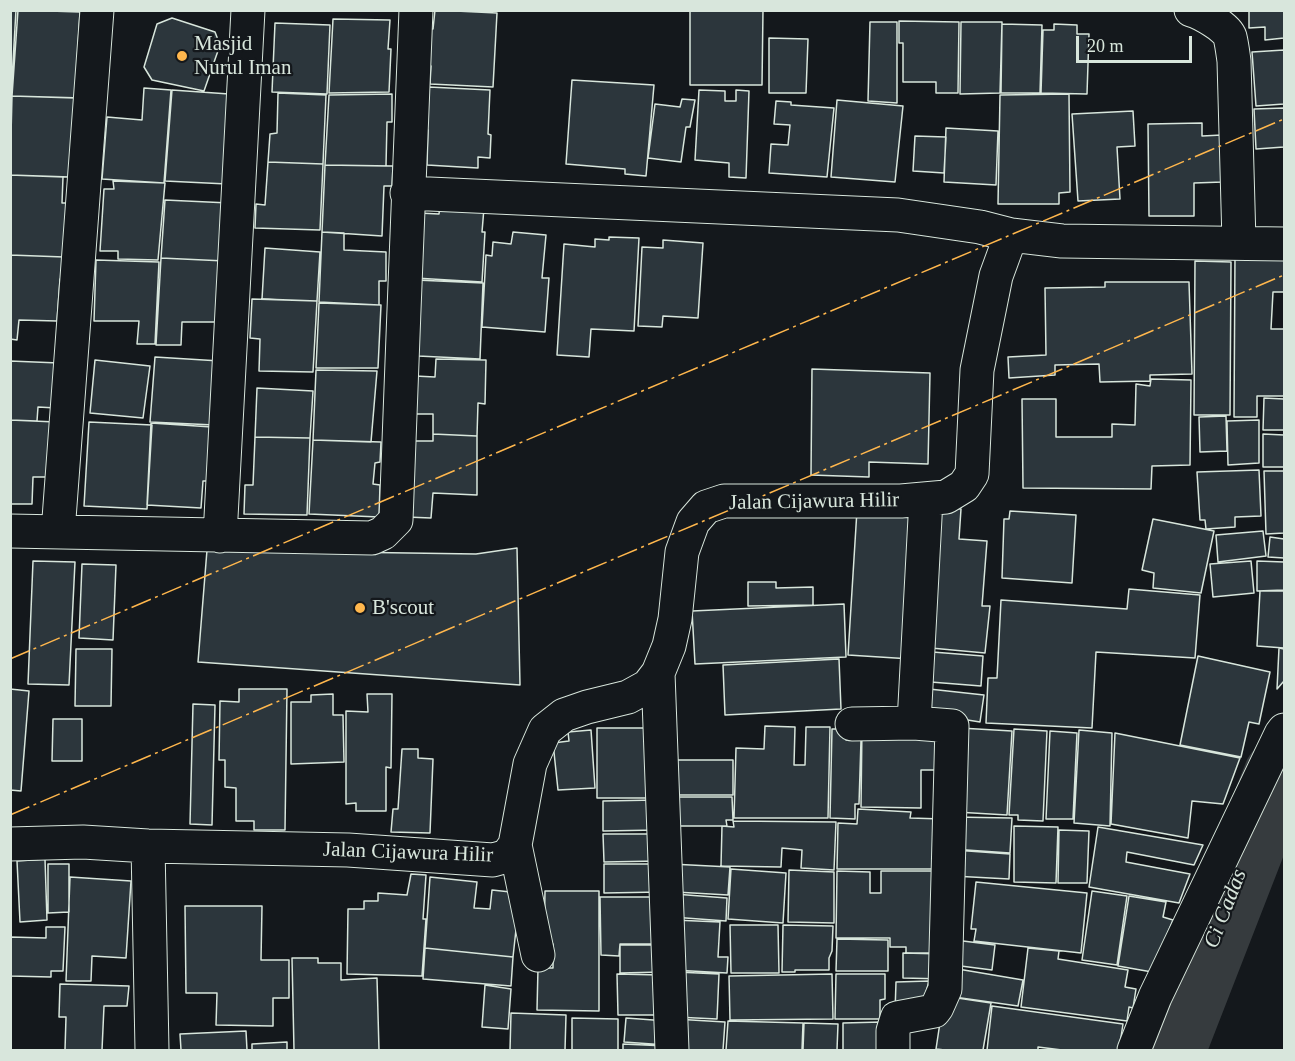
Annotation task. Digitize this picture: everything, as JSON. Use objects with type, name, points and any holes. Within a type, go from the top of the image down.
[{"type":"street","points":[[58,532],[97,10]]},
{"type":"street","points":[[219,536],[248,10]]},
{"type":"street","points":[[10,531],[372,538],[383,533],[396,520],[407,193],[416,10]]},
{"type":"street","points":[[1191,10],[1214,21],[1230,34],[1234,62],[1239,242]]},
{"type":"street","points":[[407,193],[898,215],[980,226],[1011,235],[1062,241],[1284,244]]},
{"type":"street","name":"Jalan Cijawura Hilir","points":[[10,844],[83,842],[148,846],[348,850],[493,860],[507,855],[515,844],[530,765],[545,730],[564,715],[628,697],[648,686],[658,673],[669,646],[675,619],[681,552],[693,522],[706,507],[724,501],[926,499],[946,497],[964,486],[972,474],[977,370],[996,276],[1011,235]]},
{"type":"street","points":[[914,723],[926,499]]},
{"type":"street","points":[[658,673],[672,1050]]},
{"type":"street","points":[[852,724],[914,723],[952,726],[945,989],[934,1011],[897,1018],[893,1031],[893,1050]]},
{"type":"street","points":[[1134,1050],[1155,997],[1284,730]]},
{"type":"street","points":[[515,844],[538,955]]},
{"type":"street","points":[[148,846],[152,1050]]},
{"type":"building","points":[[10,10],[16,10],[11,97],[10,97]]},
{"type":"building","points":[[18,10],[80,12],[75,98],[12,96]]},
{"type":"building","points":[[435,10],[497,13],[493,87],[430,84],[431,66],[426,65],[429,29],[433,29]]},
{"type":"building","points":[[690,10],[763,10],[762,85],[690,85]]},
{"type":"building","points":[[1249,10],[1284,10],[1284,38],[1265,40],[1265,27],[1249,28]]},
{"type":"building","name":"Masjid Nurul Iman","points":[[172,18],[215,32],[220,45],[204,91],[152,80],[144,67],[157,24]]},
{"type":"building","points":[[333,19],[390,20],[389,92],[329,93]]},
{"type":"building","points":[[899,21],[959,22],[958,93],[936,93],[936,82],[903,82],[903,43],[899,43]]},
{"type":"building","points":[[870,22],[897,22],[897,103],[868,101]]},
{"type":"building","points":[[961,22],[1002,22],[1000,93],[960,94]]},
{"type":"building","points":[[275,23],[330,25],[327,94],[272,92]]},
{"type":"building","points":[[1002,24],[1042,25],[1040,93],[1001,93]]},
{"type":"building","points":[[1054,24],[1077,25],[1077,34],[1089,34],[1087,94],[1041,93],[1043,30],[1054,30]]},
{"type":"building","points":[[769,38],[808,39],[806,93],[769,93]]},
{"type":"building","points":[[1284,50],[1284,104],[1256,106],[1252,52]]},
{"type":"building","points":[[572,80],[654,85],[646,176],[625,174],[625,169],[566,164]]},
{"type":"building","points":[[429,87],[490,90],[488,134],[491,135],[490,158],[478,157],[478,168],[427,165],[428,130],[422,129],[428,107]]},
{"type":"building","points":[[144,88],[171,90],[164,183],[102,179],[107,117],[142,120]]},
{"type":"building","points":[[172,90],[229,94],[227,184],[165,181]]},
{"type":"building","points":[[699,90],[725,91],[725,101],[736,101],[736,90],[749,91],[746,178],[729,177],[729,163],[695,160]]},
{"type":"building","points":[[278,93],[326,95],[323,164],[268,162],[270,134],[277,133]]},
{"type":"building","points":[[392,94],[392,122],[387,122],[386,166],[325,165],[329,95]]},
{"type":"building","points":[[1069,94],[1070,192],[1059,193],[1059,204],[998,204],[1000,95]]},
{"type":"building","points":[[12,96],[82,98],[70,177],[10,175]]},
{"type":"building","points":[[682,99],[695,100],[690,127],[686,127],[681,162],[648,158],[655,104],[680,107]]},
{"type":"building","points":[[837,100],[903,106],[895,182],[831,177]]},
{"type":"building","points":[[776,101],[791,102],[791,105],[834,108],[827,177],[769,173],[771,144],[788,145],[790,125],[774,124]]},
{"type":"building","points":[[1284,108],[1284,147],[1256,149],[1254,109]]},
{"type":"building","points":[[1133,111],[1135,146],[1117,147],[1120,199],[1078,201],[1072,114]]},
{"type":"building","points":[[1202,123],[1202,136],[1222,135],[1223,182],[1194,183],[1194,216],[1149,216],[1148,124]]},
{"type":"building","points":[[946,128],[998,131],[996,185],[944,182]]},
{"type":"building","points":[[915,136],[946,137],[944,173],[913,171]]},
{"type":"building","points":[[268,162],[323,164],[320,230],[255,228],[256,204],[265,205]]},
{"type":"building","points":[[325,165],[393,166],[392,186],[384,186],[382,236],[322,232]]},
{"type":"building","points":[[10,175],[63,177],[62,203],[68,203],[64,257],[10,255]]},
{"type":"building","points":[[113,181],[165,183],[158,260],[118,259],[118,251],[100,251],[104,189],[114,189]]},
{"type":"building","points":[[165,200],[229,203],[225,261],[161,258]]},
{"type":"building","points":[[440,205],[484,208],[482,282],[415,278],[419,213],[439,214]]},
{"type":"building","points":[[322,232],[344,233],[344,250],[386,252],[386,281],[379,281],[379,305],[319,302]]},
{"type":"building","points":[[513,232],[546,235],[542,278],[549,278],[545,332],[482,327],[486,255],[492,256],[493,242],[511,244]]},
{"type":"building","points":[[609,237],[639,238],[634,331],[591,329],[589,357],[557,355],[564,244],[595,247],[595,239],[609,240]]},
{"type":"building","points":[[663,240],[703,243],[698,318],[663,316],[662,327],[638,326],[642,247],[663,248]]},
{"type":"building","points":[[265,248],[320,252],[317,301],[262,299]]},
{"type":"building","points":[[10,255],[64,257],[57,321],[19,320],[17,340],[10,339]]},
{"type":"building","points":[[1235,255],[1284,255],[1284,292],[1273,292],[1271,329],[1284,329],[1284,396],[1257,396],[1257,417],[1234,417]]},
{"type":"building","points":[[161,258],[225,261],[221,322],[182,322],[181,345],[156,345]]},
{"type":"building","points":[[96,260],[159,262],[155,344],[137,344],[139,321],[94,321]]},
{"type":"building","points":[[1195,261],[1231,262],[1230,415],[1194,415]]},
{"type":"building","points":[[416,280],[483,283],[480,359],[418,356]]},
{"type":"building","points":[[1105,282],[1189,282],[1192,374],[1150,375],[1150,381],[1100,382],[1099,364],[1055,365],[1055,375],[1009,378],[1008,357],[1046,355],[1045,288],[1105,287]]},
{"type":"building","points":[[252,299],[317,301],[313,372],[259,371],[260,339],[250,338]]},
{"type":"building","points":[[319,303],[381,305],[378,368],[316,368]]},
{"type":"building","points":[[155,357],[220,361],[214,425],[150,422]]},
{"type":"building","points":[[436,359],[486,360],[485,404],[478,403],[477,436],[433,434],[433,414],[414,414],[415,376],[435,377]]},
{"type":"building","points":[[95,360],[150,366],[143,418],[90,413]]},
{"type":"building","points":[[10,361],[59,363],[56,408],[38,407],[37,421],[10,420]]},
{"type":"building","points":[[812,369],[930,373],[928,464],[869,462],[869,477],[811,475]]},
{"type":"building","points":[[316,370],[377,371],[371,442],[313,440]]},
{"type":"building","points":[[1151,379],[1191,380],[1190,465],[1152,466],[1151,489],[1023,488],[1022,399],[1056,399],[1056,437],[1112,437],[1112,424],[1135,425],[1136,384],[1150,386]]},
{"type":"building","points":[[257,388],[313,391],[310,438],[255,437]]},
{"type":"building","points":[[1264,398],[1284,399],[1284,430],[1263,430]]},
{"type":"building","points":[[1226,416],[1227,451],[1200,452],[1199,417]]},
{"type":"building","points":[[10,420],[56,422],[51,477],[33,477],[32,504],[10,504]]},
{"type":"building","points":[[1259,420],[1259,463],[1228,465],[1227,421]]},
{"type":"building","points":[[89,422],[152,425],[147,509],[84,506]]},
{"type":"building","points":[[151,423],[212,427],[209,481],[203,481],[201,508],[147,505]]},
{"type":"building","points":[[433,434],[477,436],[477,495],[433,493],[431,518],[406,517],[414,441],[433,441]]},
{"type":"building","points":[[1263,434],[1284,435],[1284,467],[1263,467]]},
{"type":"building","points":[[255,437],[310,438],[307,515],[244,514],[245,485],[253,485]]},
{"type":"building","points":[[313,440],[381,442],[380,462],[375,463],[373,484],[380,485],[379,517],[309,514]]},
{"type":"building","points":[[1259,470],[1261,516],[1235,517],[1235,527],[1206,529],[1205,520],[1200,520],[1197,472]]},
{"type":"building","points":[[1264,471],[1284,471],[1284,533],[1266,534]]},
{"type":"building","points":[[931,505],[961,509],[959,539],[987,541],[982,606],[990,606],[985,653],[920,647]]},
{"type":"building","points":[[857,510],[922,515],[911,659],[848,655]]},
{"type":"building","points":[[1010,511],[1076,515],[1072,583],[1002,578],[1004,519],[1009,519]]},
{"type":"building","points":[[1153,519],[1214,531],[1201,593],[1153,588],[1154,573],[1142,570]]},
{"type":"building","points":[[1263,531],[1266,556],[1218,562],[1216,535]]},
{"type":"building","points":[[1270,537],[1284,539],[1284,558],[1268,557]]},
{"type":"building","name":"B'scout","points":[[517,548],[520,685],[198,662],[207,550],[476,554]]},
{"type":"building","points":[[33,561],[75,562],[69,685],[28,684]]},
{"type":"building","points":[[1251,561],[1254,593],[1213,597],[1210,564]]},
{"type":"building","points":[[1257,561],[1284,562],[1284,590],[1257,591]]},
{"type":"building","points":[[82,564],[116,565],[113,640],[79,638]]},
{"type":"building","points":[[748,582],[776,582],[776,588],[813,587],[813,605],[748,606]]},
{"type":"building","points":[[1129,589],[1200,595],[1195,658],[1096,652],[1092,728],[986,723],[988,678],[997,678],[1001,600],[1127,609]]},
{"type":"building","points":[[1260,591],[1284,591],[1284,648],[1257,646]]},
{"type":"building","points":[[844,604],[846,657],[695,664],[692,611]]},
{"type":"building","points":[[1279,648],[1284,649],[1284,681],[1277,689]]},
{"type":"building","points":[[76,649],[112,649],[111,706],[75,706]]},
{"type":"building","points":[[920,651],[983,656],[981,686],[918,681]]},
{"type":"building","points":[[1198,656],[1270,672],[1259,724],[1249,722],[1241,757],[1180,745]]},
{"type":"building","points":[[839,659],[841,709],[725,715],[723,665]]},
{"type":"building","points":[[920,688],[984,695],[980,722],[918,712]]},
{"type":"building","points":[[10,689],[29,691],[21,791],[10,790]]},
{"type":"building","points":[[239,689],[287,689],[285,830],[254,830],[254,821],[236,821],[236,788],[225,787],[225,760],[219,760],[220,701],[239,702]]},
{"type":"building","points":[[333,694],[333,715],[343,715],[344,762],[291,764],[291,702],[311,702],[311,695]]},
{"type":"building","points":[[367,694],[392,694],[391,768],[386,767],[386,811],[356,811],[356,803],[346,804],[346,711],[368,712]]},
{"type":"building","points":[[193,704],[215,705],[212,825],[190,824]]},
{"type":"building","points":[[53,719],[82,719],[82,761],[52,761]]},
{"type":"building","points":[[765,726],[795,727],[794,765],[805,765],[806,727],[830,727],[828,818],[734,818],[736,748],[764,749]]},
{"type":"building","points":[[862,727],[947,734],[945,770],[921,770],[921,808],[861,807]]},
{"type":"building","points":[[597,728],[650,728],[656,798],[597,798]]},
{"type":"building","points":[[960,728],[1012,731],[1007,815],[956,812]]},
{"type":"building","points":[[832,729],[846,729],[846,740],[861,740],[859,804],[855,804],[855,819],[830,818]]},
{"type":"building","points":[[1014,729],[1047,731],[1043,821],[1018,820],[1018,815],[1009,815]]},
{"type":"building","points":[[591,730],[595,788],[558,790],[553,743],[569,741],[568,732]]},
{"type":"building","points":[[1079,730],[1112,733],[1110,826],[1074,823]]},
{"type":"building","points":[[1050,731],[1077,733],[1073,819],[1046,819]]},
{"type":"building","points":[[1115,733],[1240,758],[1223,804],[1192,801],[1188,838],[1111,824]]},
{"type":"building","points":[[402,749],[418,749],[418,758],[433,759],[430,833],[391,832],[393,809],[398,809]]},
{"type":"building","points":[[667,760],[733,760],[733,795],[666,795]]},
{"type":"building","points":[[667,797],[732,797],[733,820],[726,820],[727,826],[668,826]]},
{"type":"building","points":[[656,800],[657,830],[603,831],[603,801]]},
{"type":"building","points":[[858,809],[911,812],[910,818],[943,819],[942,869],[837,869],[838,823],[857,824]]},
{"type":"building","points":[[953,817],[1012,818],[1010,853],[952,849]]},
{"type":"building","points":[[733,821],[836,822],[834,870],[801,868],[802,850],[782,848],[781,867],[721,866],[722,826],[734,827]]},
{"type":"building","points":[[1014,826],[1058,827],[1056,883],[1014,882]]},
{"type":"building","points":[[1098,827],[1203,845],[1194,865],[1127,852],[1126,862],[1190,874],[1179,903],[1089,887]]},
{"type":"building","points":[[1059,830],[1089,831],[1087,883],[1058,883]]},
{"type":"building","points":[[603,834],[659,834],[659,861],[604,862]]},
{"type":"building","points":[[954,850],[1010,854],[1009,879],[953,876]]},
{"type":"building","points":[[45,859],[47,920],[20,922],[17,861]]},
{"type":"building","points":[[48,864],[69,864],[69,912],[48,913]]},
{"type":"building","points":[[604,864],[661,864],[661,892],[604,893]]},
{"type":"building","points":[[671,864],[730,867],[728,895],[675,892]]},
{"type":"building","points":[[731,869],[786,873],[783,923],[728,919]]},
{"type":"building","points":[[789,870],[834,872],[834,923],[788,922]]},
{"type":"building","points":[[837,871],[870,872],[870,893],[881,893],[881,871],[932,871],[942,953],[906,953],[906,947],[890,947],[890,938],[836,938]]},
{"type":"building","points":[[411,874],[426,875],[422,976],[347,974],[348,909],[364,909],[364,901],[378,901],[378,893],[407,895]]},
{"type":"building","points":[[70,877],[131,881],[126,958],[92,956],[91,981],[66,981]]},
{"type":"building","points":[[430,877],[477,882],[474,908],[490,909],[492,890],[520,893],[513,957],[425,948]]},
{"type":"building","points":[[976,882],[1087,893],[1081,953],[974,941],[976,929],[971,929]]},
{"type":"building","points":[[545,891],[599,891],[599,1011],[537,1010],[538,968],[553,968],[553,944],[544,944]]},
{"type":"building","points":[[1092,891],[1127,896],[1117,965],[1082,960]]},
{"type":"building","points":[[674,894],[727,898],[726,921],[672,917]]},
{"type":"building","points":[[1129,896],[1166,902],[1163,917],[1173,920],[1152,972],[1118,966]]},
{"type":"building","points":[[600,897],[662,897],[663,944],[620,944],[619,956],[601,955]]},
{"type":"building","points":[[185,906],[262,906],[261,960],[289,960],[289,998],[273,998],[273,1026],[216,1025],[217,993],[186,993]]},
{"type":"building","points":[[674,920],[720,922],[718,957],[728,957],[727,973],[673,970]]},
{"type":"building","points":[[730,925],[778,925],[779,973],[731,973]]},
{"type":"building","points":[[783,925],[833,926],[829,970],[782,972]]},
{"type":"building","points":[[46,927],[65,927],[63,971],[51,971],[51,977],[10,976],[10,937],[46,938]]},
{"type":"building","points":[[837,939],[888,940],[888,971],[836,971]]},
{"type":"building","points":[[955,940],[995,945],[992,970],[953,965]]},
{"type":"building","points":[[620,945],[662,945],[663,972],[620,973]]},
{"type":"building","points":[[425,948],[513,957],[511,986],[423,979]]},
{"type":"building","points":[[1028,948],[1059,951],[1058,959],[1128,970],[1125,987],[1136,989],[1133,1008],[1129,1007],[1127,1021],[1021,1007]]},
{"type":"building","points":[[903,953],[944,954],[944,979],[903,978]]},
{"type":"building","points":[[292,958],[318,958],[318,963],[341,963],[341,980],[377,978],[379,1050],[294,1050]]},
{"type":"building","points":[[952,968],[1023,980],[1018,1006],[947,996]]},
{"type":"building","points":[[677,972],[719,974],[717,1019],[675,1017]]},
{"type":"building","points":[[617,974],[660,975],[660,1015],[618,1015]]},
{"type":"building","points":[[832,974],[833,1019],[730,1020],[729,976]]},
{"type":"building","points":[[836,974],[885,974],[885,999],[880,1000],[880,1019],[835,1019]]},
{"type":"building","points":[[929,981],[921,1011],[895,1012],[896,982]]},
{"type":"building","points":[[60,984],[129,986],[127,1006],[104,1006],[102,1050],[65,1050],[66,1017],[59,1017]]},
{"type":"building","points":[[485,985],[511,989],[508,1029],[482,1027]]},
{"type":"building","points":[[944,996],[991,1003],[983,1050],[936,1049]]},
{"type":"building","points":[[992,1006],[1123,1024],[1119,1050],[1062,1050],[1038,1047],[1038,1050],[987,1050]]},
{"type":"building","points":[[511,1013],[566,1015],[565,1050],[510,1050]]},
{"type":"building","points":[[572,1018],[618,1019],[618,1050],[572,1050]]},
{"type":"building","points":[[626,1018],[667,1021],[666,1045],[624,1042]]},
{"type":"building","points":[[675,1019],[725,1022],[723,1050],[674,1050]]},
{"type":"building","points":[[728,1021],[803,1023],[802,1050],[726,1050]]},
{"type":"building","points":[[882,1022],[882,1050],[843,1050],[843,1023]]},
{"type":"building","points":[[804,1023],[838,1024],[837,1050],[803,1050]]},
{"type":"building","points":[[246,1031],[247,1050],[181,1050],[180,1034]]},
{"type":"building","points":[[287,1042],[287,1050],[252,1050],[252,1044]]},
{"type":"building","points":[[623,1044],[666,1046],[666,1050],[623,1050]]},
{"type":"waterway","name":"Ci Cadas","points":[[1171,1050],[1278,775],[1284,770]]},
{"type":"power","points":[[10,659],[1284,119]]},
{"type":"power","points":[[10,815],[1284,275]]},
{"type":"place","name":"Masjid Nurul Iman","points":[[182,56]]},
{"type":"place","name":"B'scout","points":[[360,608]]}]
